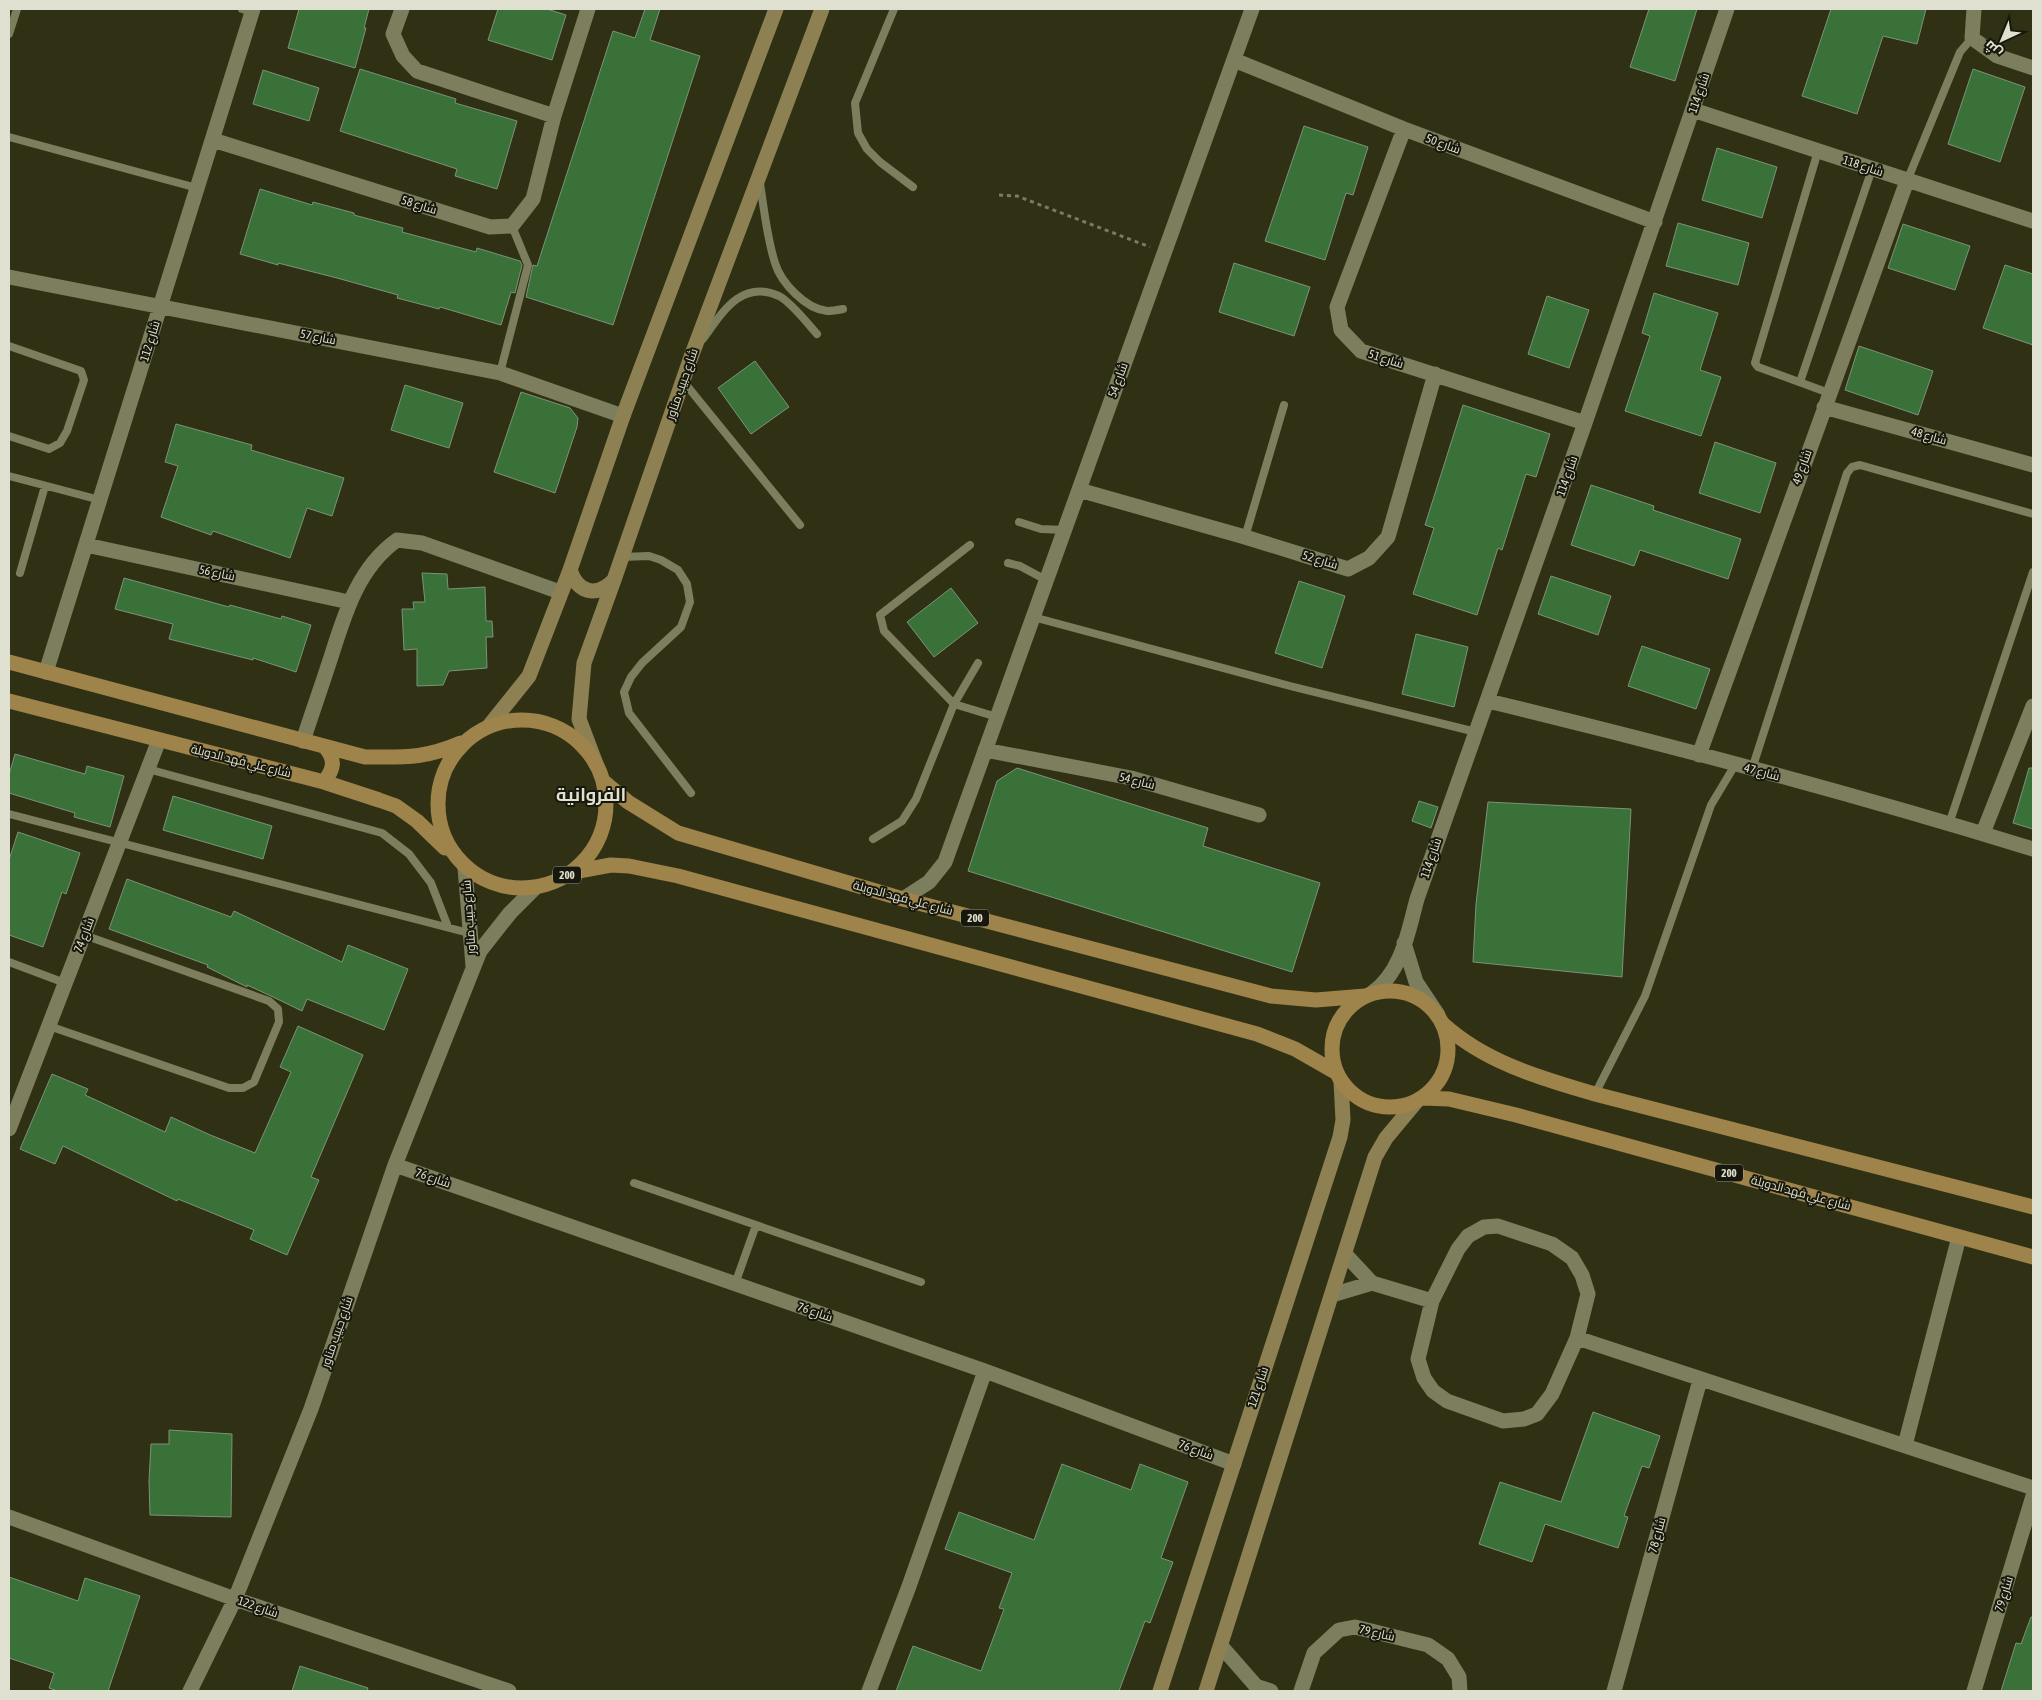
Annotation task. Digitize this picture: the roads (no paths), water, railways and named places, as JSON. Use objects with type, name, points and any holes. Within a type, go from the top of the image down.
[{"type":"main road","name":"200","points":[[9,662],[365,757],[419,757],[439,753],[463,743]]},
{"type":"main road","name":"شارع علي فهد الدويلة","points":[[9,701],[324,782],[396,806],[418,821],[455,856]]},
{"type":"main road","name":"200","points":[[573,872],[590,854],[602,832],[606,806],[603,781],[596,764],[579,743],[550,724],[530,720],[509,720],[489,726],[475,733],[463,743],[447,763],[439,786],[437,810],[442,835],[455,856],[465,868],[481,879],[498,886],[517,889],[536,888],[550,884],[573,872],[611,865],[629,866],[678,876],[1258,1034],[1295,1049],[1339,1077],[1352,1094],[1366,1103],[1383,1108],[1400,1107],[1420,1100]]},
{"type":"main road","points":[[324,782],[331,774],[334,762],[332,755],[325,747]]},
{"type":"main road","name":"شارع علي فهد الدويلة","points":[[603,781],[628,802],[678,833],[903,899],[1271,996],[1316,1000],[1369,995]]},
{"type":"main road","name":"200","points":[[1369,995],[1390,991],[1408,994],[1425,1002],[1463,1040],[1498,1061],[1531,1075],[1594,1094],[2033,1207]]},
{"type":"main road","points":[[1339,1077],[1332,1058],[1332,1043],[1336,1028],[1342,1015],[1353,1004],[1369,995]]},
{"type":"main road","points":[[1420,1100],[1435,1088],[1444,1073],[1449,1057],[1449,1040],[1441,1020]]},
{"type":"main road","name":"شارع علي فهد الدويلة","points":[[1420,1100],[1449,1099],[1516,1114],[2033,1257]]},
{"type":"street","points":[[402,9],[393,34],[403,56],[417,71],[554,116]]},
{"type":"street","points":[[512,226],[533,199],[554,116],[588,9]]},
{"type":"street","points":[[489,726],[529,676],[570,570],[623,416],[776,9]]},
{"type":"street","name":"شارع 54","points":[[903,899],[929,882],[945,862],[1252,9]]},
{"type":"street","name":"شارع 114","points":[[1369,995],[1389,978],[1398,962],[1417,899],[1655,222],[1727,9]]},
{"type":"street","points":[[1974,9],[1972,38],[1997,56],[2033,68]]},
{"type":"street","name":"شارع 112","points":[[46,672],[213,140],[249,10]]},
{"type":"street","name":"شارع حبيب مناور","points":[[596,764],[579,719],[584,663],[691,357],[819,12]]},
{"type":"street","name":"شارع 50","points":[[1234,60],[1404,129],[1655,222]]},
{"type":"street","name":"شارع 118","points":[[1693,110],[2033,221]]},
{"type":"street","name":"شارع 51","points":[[1404,129],[1337,306],[1341,330],[1361,351],[1585,422]]},
{"type":"street","name":"شارع 58","points":[[213,140],[490,227],[512,226]]},
{"type":"street","name":"شارع 49","points":[[1698,754],[1907,180]]},
{"type":"street","name":"شارع 57","points":[[9,277],[500,374],[623,416]]},
{"type":"street","name":"شارع 52","points":[[1078,490],[1245,537],[1348,569],[1369,558],[1388,536],[1435,374]]},
{"type":"street","name":"شارع 48","points":[[1827,400],[2033,466]]},
{"type":"street","points":[[303,741],[349,602],[366,572],[384,549],[397,540],[422,543],[560,592]]},
{"type":"street","name":"شارع 56","points":[[86,545],[349,602]]},
{"type":"street","points":[[570,570],[574,581],[583,589],[594,592],[606,588],[614,580]]},
{"type":"street","name":"شارع 47","points":[[1488,701],[1698,754],[1983,833],[2033,849]]},
{"type":"street","points":[[1983,833],[2033,706]]},
{"type":"street","name":"شارع 74","points":[[9,1129],[159,740]]},
{"type":"street","name":"شارع 54","points":[[985,750],[1131,778],[1259,814]]},
{"type":"street","name":"شارع حبيب مناور","points":[[465,868],[473,967]]},
{"type":"street","name":"شارع حبيب مناور","points":[[190,1691],[235,1599],[311,1409],[395,1165],[473,967],[480,951],[494,932],[536,888]]},
{"type":"street","points":[[1404,943],[1416,982],[1441,1020]]},
{"type":"street","name":"شارع 121","points":[[1160,1691],[1340,1137],[1344,1120],[1339,1077]]},
{"type":"street","points":[[1206,1691],[1346,1255],[1375,1157],[1386,1138],[1420,1100]]},
{"type":"street","name":"شارع 76","points":[[395,1165],[985,1371],[1234,1464]]},
{"type":"street","points":[[1498,1226],[1552,1244],[1572,1258],[1582,1275],[1588,1294],[1576,1338],[1552,1394],[1537,1414],[1524,1419],[1503,1421],[1447,1401],[1433,1391],[1424,1378],[1418,1359],[1432,1301],[1458,1249],[1468,1236],[1484,1227],[1498,1226]]},
{"type":"street","points":[[1905,1445],[1959,1237]]},
{"type":"street","points":[[1346,1255],[1372,1283],[1432,1301]]},
{"type":"street","points":[[1332,1295],[1372,1283]]},
{"type":"street","points":[[1576,1338],[2033,1488]]},
{"type":"street","points":[[869,1691],[908,1589],[985,1371]]},
{"type":"street","name":"شارع 78","points":[[1614,1691],[1700,1380]]},
{"type":"street","name":"شارع 79","points":[[1974,1691],[2033,1496]]},
{"type":"street","name":"شارع 122","points":[[9,1517],[235,1599],[509,1691]]},
{"type":"street","name":"شارع 79","points":[[1301,1691],[1314,1654],[1339,1630],[1355,1627],[1428,1645],[1448,1659],[1459,1677],[1460,1691]]},
{"type":"street","points":[[1221,1646],[1258,1690]]},
{"type":"lane","points":[[9,34],[17,9]]},
{"type":"lane","points":[[894,9],[855,103],[858,133],[867,149],[880,162],[913,187]]},
{"type":"lane","points":[[1907,180],[1960,52],[1972,38]]},
{"type":"lane","points":[[9,137],[197,188]]},
{"type":"lane","points":[[1818,152],[1755,363],[1758,367],[1800,382],[1827,400]]},
{"type":"lane","points":[[1800,382],[1872,169]]},
{"type":"lane","points":[[758,177],[775,265],[783,279],[796,293],[812,305],[826,311],[843,309]]},
{"type":"lane","points":[[500,374],[528,265],[512,226]]},
{"type":"lane","points":[[691,357],[723,311],[732,301],[746,294],[763,292],[780,297],[817,334]]},
{"type":"lane","points":[[9,346],[81,371],[84,380],[67,431],[60,443],[49,448],[9,436]]},
{"type":"lane","points":[[684,381],[800,525]]},
{"type":"lane","points":[[1245,537],[1284,405]]},
{"type":"lane","points":[[1752,769],[1847,473],[1852,468],[1860,464],[2033,514]]},
{"type":"lane","points":[[9,476],[100,500]]},
{"type":"lane","points":[[20,573],[46,486]]},
{"type":"lane","points":[[1019,522],[1041,528],[1064,530]]},
{"type":"lane","points":[[970,545],[880,614],[884,631],[954,704],[997,717]]},
{"type":"lane","points":[[622,557],[649,556],[661,560],[678,570],[687,584],[690,602],[681,627],[642,663],[631,677],[624,692],[629,713],[691,793]]},
{"type":"lane","points":[[1008,563],[1020,566],[1046,580]]},
{"type":"lane","points":[[1950,824],[2033,572]]},
{"type":"lane","points":[[1033,617],[1290,686],[1476,732]]},
{"type":"lane","points":[[873,839],[902,821],[916,799],[954,704],[978,663]]},
{"type":"lane","points":[[1594,1094],[1645,996],[1711,805],[1735,765]]},
{"type":"lane","points":[[148,769],[382,833],[409,854],[431,883],[448,927]]},
{"type":"lane","points":[[9,814],[469,932]]},
{"type":"lane","points":[[49,1026],[229,1088],[243,1088],[254,1082],[279,1022],[278,1010],[269,1000],[84,935]]},
{"type":"lane","points":[[9,962],[66,983]]},
{"type":"lane","points":[[634,1183],[921,1282]]},
{"type":"lane","points":[[735,1284],[756,1225]]},
{"type":"district","name":"الفروانية","points":[[591,795]]}]
